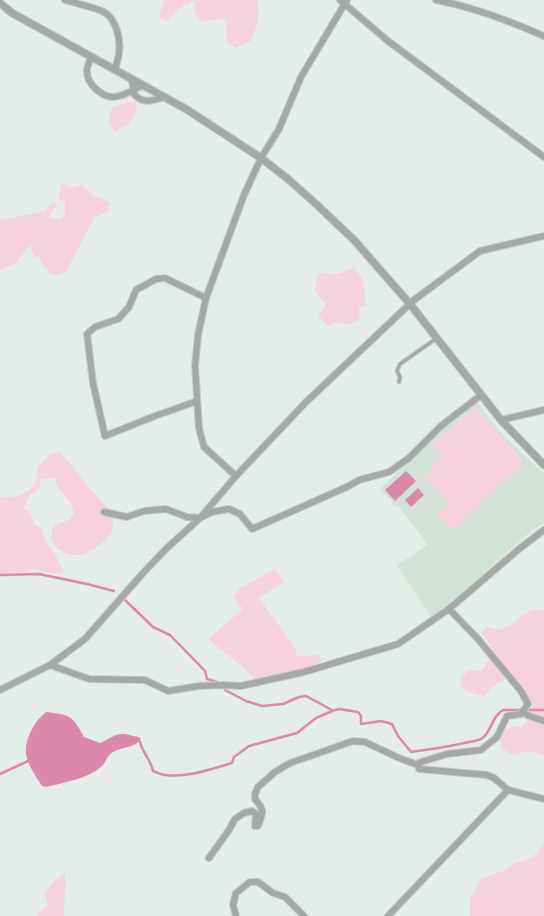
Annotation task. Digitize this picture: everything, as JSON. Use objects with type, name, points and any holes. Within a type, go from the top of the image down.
[{"type":"street","points":[[65,0],[104,12],[110,17],[116,28],[119,42],[119,52],[115,70]]},
{"type":"street","points":[[436,0],[454,3],[516,23],[544,36]]},
{"type":"street","points":[[236,476],[204,447],[199,428],[195,366],[198,335],[206,298],[244,195],[261,158],[279,129],[301,77],[344,2],[388,41],[544,157]]},
{"type":"street","points":[[0,3],[12,13],[186,109],[261,158],[316,203],[354,240],[410,304],[501,420],[544,465]]},
{"type":"street","points":[[91,57],[86,72],[89,80],[98,91],[114,97],[142,85]]},
{"type":"street","points":[[132,80],[133,90],[137,98],[149,102],[164,97]]},
{"type":"street","points":[[0,690],[50,665],[85,639],[143,573],[167,548],[200,518],[236,476],[306,402],[410,304],[480,251],[544,236]]},
{"type":"street","points":[[197,401],[105,436],[93,383],[88,334],[95,327],[118,319],[129,307],[136,290],[156,280],[165,278],[206,298]]},
{"type":"street","points":[[104,512],[127,517],[144,512],[166,509],[187,517],[200,518],[212,512],[229,509],[240,514],[252,529],[349,486],[359,480],[389,472],[409,458],[442,426],[481,395]]},
{"type":"street","points":[[501,420],[544,410]]},
{"type":"street","points":[[50,665],[89,679],[145,680],[168,691],[205,686],[241,686],[304,672],[398,644],[449,609],[519,549],[544,530]]},
{"type":"street","points":[[418,765],[418,763],[423,760],[447,754],[481,750],[497,737],[507,716],[521,714],[528,704],[521,691],[478,639],[449,609]]},
{"type":"street","points":[[523,711],[527,715],[544,721]]},
{"type":"street","points":[[209,858],[235,819],[244,813],[252,811],[256,814],[255,826],[258,826],[263,812],[262,806],[255,799],[255,794],[258,787],[275,772],[290,763],[353,741],[365,742],[418,765],[419,769],[487,775],[494,778],[508,790],[544,799]]},
{"type":"street","points":[[388,916],[508,790]]},
{"type":"street","points":[[236,916],[232,905],[236,893],[250,882],[258,882],[273,893],[285,897],[304,916]]},
{"type":"lane","points":[[399,382],[400,377],[397,371],[400,364],[437,337]]},
{"type":"shaded area","points":[[164,0],[257,0],[258,16],[251,41],[236,48],[227,41],[227,21],[221,19],[202,22],[195,13],[195,2],[191,1],[189,4],[183,5],[167,21],[162,20],[159,16]]},
{"type":"shaded area","points":[[136,101],[136,112],[134,116],[128,124],[114,132],[109,120],[111,110],[116,105]]},
{"type":"shaded area","points":[[65,183],[71,188],[82,185],[96,197],[110,202],[108,211],[94,218],[66,272],[54,276],[44,267],[39,256],[35,258],[30,245],[16,263],[0,270],[0,220],[45,211],[53,201],[57,205],[49,216],[54,219],[60,219],[65,213],[65,202],[59,199],[61,184]]},
{"type":"shaded area","points":[[352,267],[357,271],[362,280],[366,306],[359,308],[360,318],[352,324],[336,323],[328,326],[318,315],[326,304],[315,292],[317,278],[321,273],[341,273]]},
{"type":"shaded area","points":[[477,402],[499,431],[544,474],[544,523],[529,533],[450,604],[432,618],[397,565],[428,545],[398,505],[396,507],[380,489],[451,421]]},
{"type":"shaded area","points":[[475,407],[520,456],[520,465],[452,531],[437,515],[450,504],[424,476],[443,457],[432,444]]},
{"type":"shaded area","points":[[60,452],[103,504],[112,511],[113,525],[111,533],[99,545],[84,554],[75,555],[65,553],[57,548],[51,539],[54,525],[69,520],[74,513],[71,503],[58,488],[54,478],[40,479],[40,488],[27,498],[24,508],[33,518],[34,525],[42,527],[46,542],[55,554],[65,574],[50,573],[34,569],[24,572],[0,573],[0,497],[12,497],[28,491],[36,483],[38,466],[53,453]]},
{"type":"shaded area","points":[[406,471],[416,481],[395,501],[385,490]]},
{"type":"shaded area","points":[[418,488],[424,495],[411,507],[405,500]]},
{"type":"shaded area","points":[[275,569],[284,582],[259,598],[297,650],[295,656],[318,655],[322,660],[307,668],[280,675],[254,679],[244,668],[208,639],[243,609],[233,597],[240,588]]},
{"type":"shaded area","points":[[544,609],[544,756],[534,752],[511,755],[501,747],[500,739],[508,728],[514,726],[522,727],[527,722],[532,712],[533,705],[512,675],[491,688],[484,696],[471,693],[461,687],[461,678],[468,671],[483,670],[487,661],[498,657],[481,632],[487,627],[499,630],[507,627],[531,610]]},
{"type":"shaded area","points":[[46,712],[70,717],[77,724],[84,737],[100,743],[119,734],[139,737],[141,739],[132,746],[116,750],[108,757],[102,766],[90,774],[76,780],[47,787],[42,786],[28,762],[26,746],[33,727]]},
{"type":"shaded area","points":[[544,842],[544,916],[470,916],[470,899],[482,878],[503,871],[515,863],[530,859],[539,851]]},
{"type":"shaded area","points":[[65,873],[66,884],[64,916],[36,916],[48,905],[45,892],[55,880]]},
{"type":"waterway","points":[[0,575],[39,574],[114,591]]},
{"type":"waterway","points":[[124,599],[153,627],[170,635],[205,671],[207,679],[220,683]]},
{"type":"waterway","points":[[225,690],[246,701],[262,706],[283,704],[299,697],[306,696],[332,710]]},
{"type":"waterway","points":[[140,742],[153,771],[164,775],[173,776],[199,772],[232,763],[234,757],[249,746],[297,733],[316,718],[339,709],[358,712],[361,716],[361,724],[381,721],[392,724],[398,736],[411,752],[447,747],[480,740],[485,736],[496,717],[503,710],[544,710]]},
{"type":"waterway","points":[[0,774],[28,761]]}]
